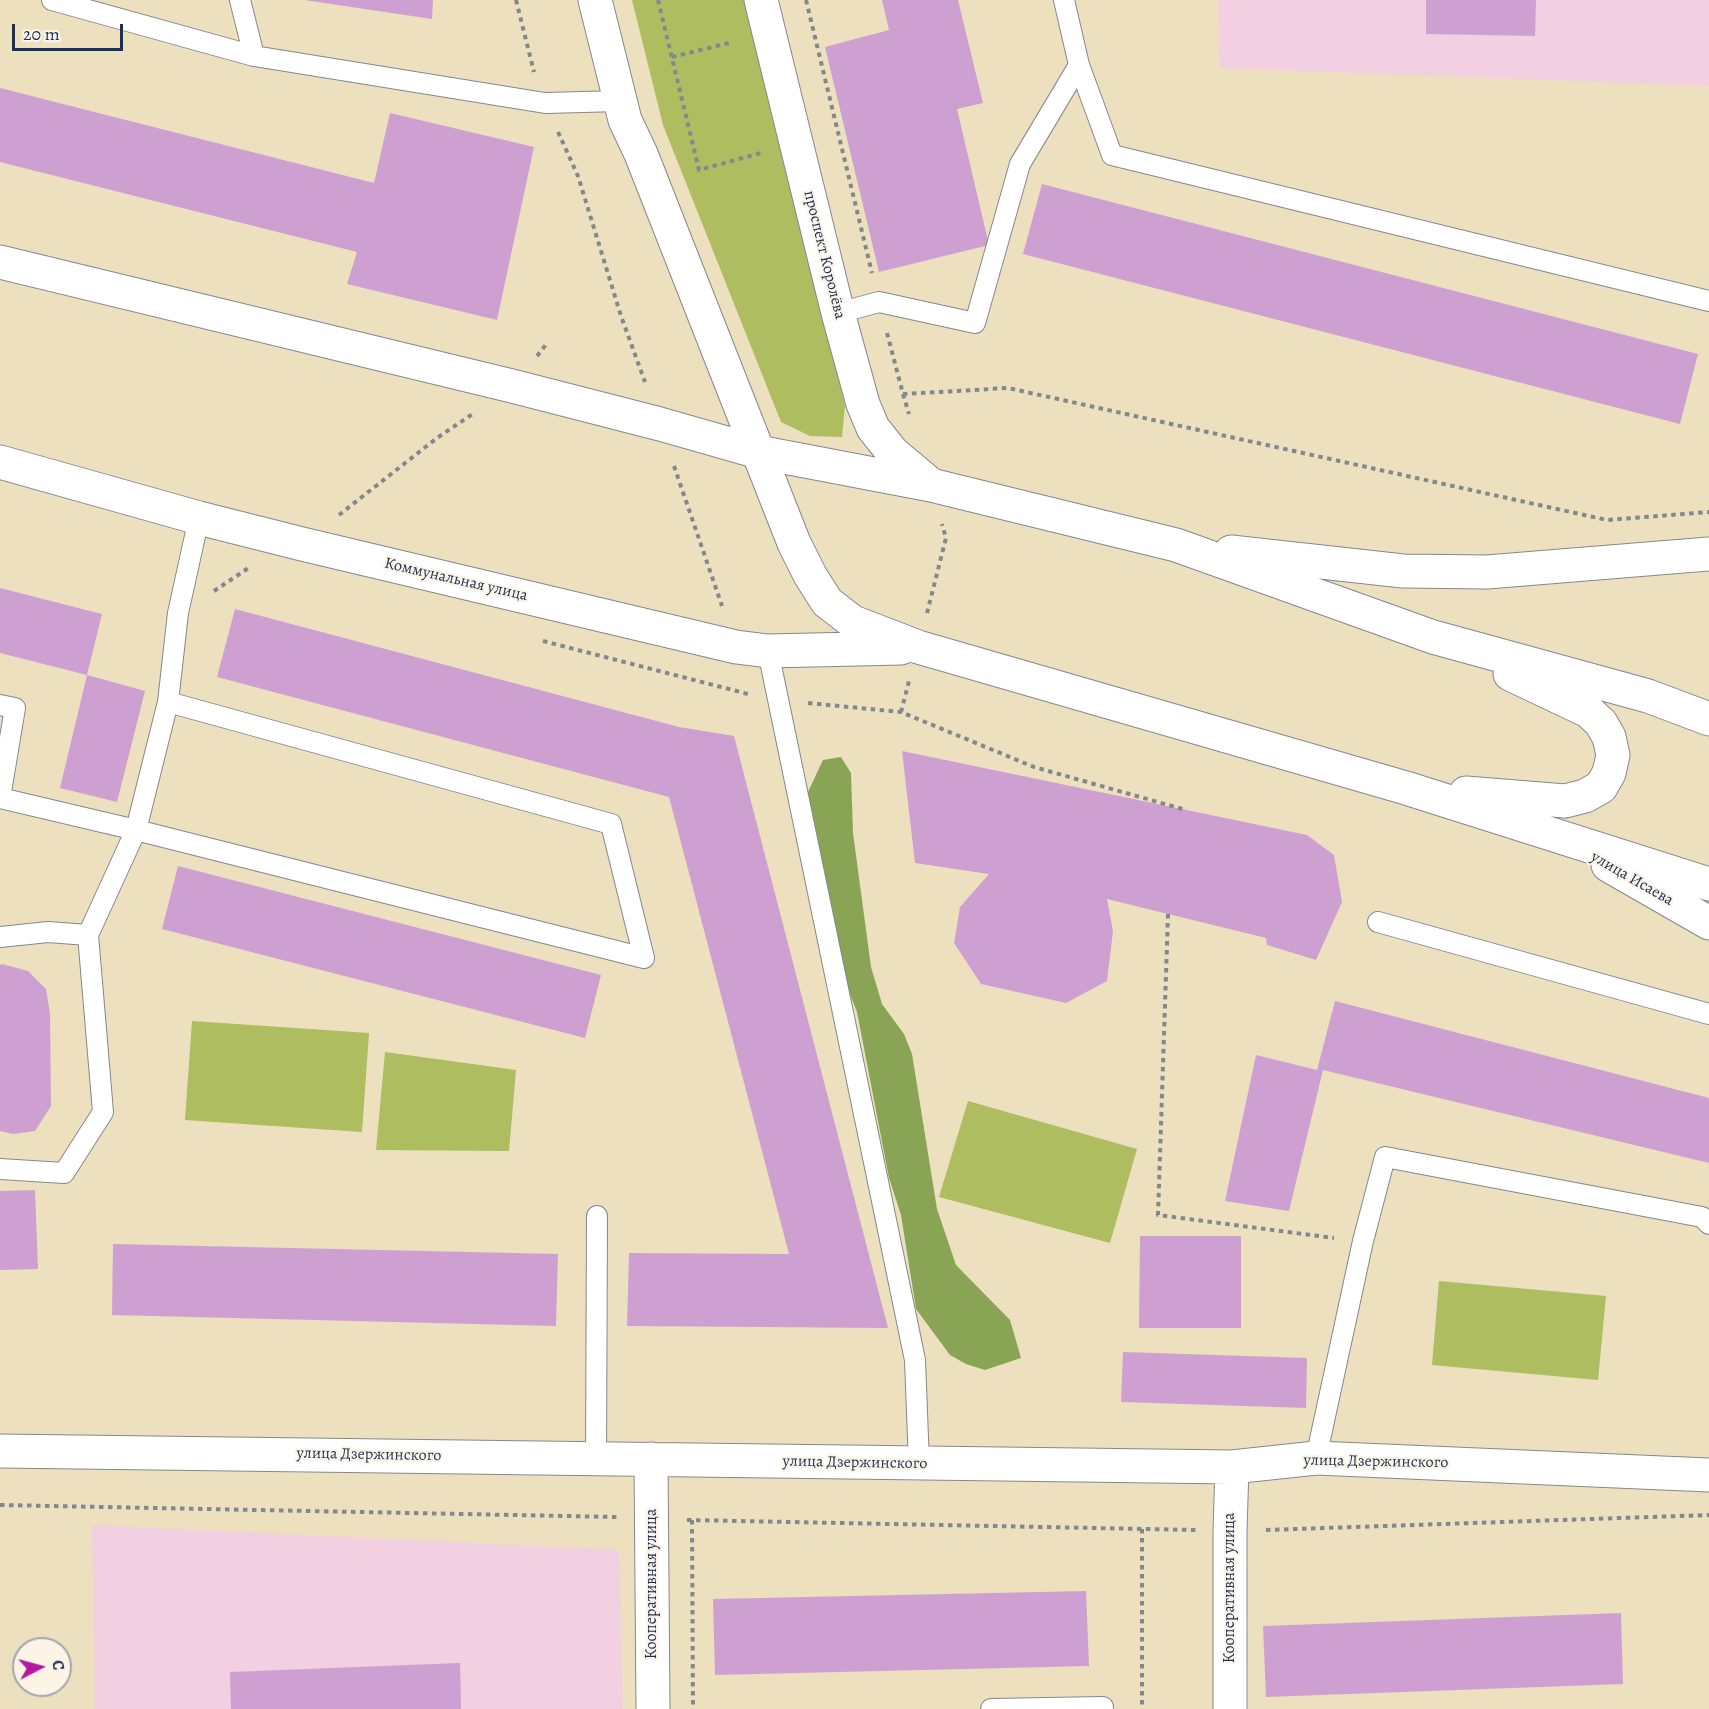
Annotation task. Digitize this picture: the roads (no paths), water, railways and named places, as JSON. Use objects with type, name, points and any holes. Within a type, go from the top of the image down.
[{"type":"main road","points":[[595,0],[625,120],[641,154],[794,543],[827,602],[853,622],[918,647],[1406,788],[1709,884]]},
{"type":"main road","name":"проспект Королёва","points":[[761,0],[838,313],[863,404],[873,428],[893,453],[931,486]]},
{"type":"main road","points":[[0,262],[512,386],[759,452],[931,486],[1176,545],[1433,637],[1648,696],[1709,719]]},
{"type":"main road","name":"Коммунальная улица","points":[[0,462],[199,518],[302,544],[736,646],[768,651],[918,647]]},
{"type":"main road","points":[[1176,545],[1403,571],[1487,572],[1709,554]]},
{"type":"main road","points":[[1406,788],[1565,801],[1585,796],[1600,787],[1609,773],[1613,755],[1609,737],[1601,723],[1588,711],[1433,637]]},
{"type":"main road","name":"улица Исаева","points":[[1555,834],[1709,923]]},
{"type":"main road","name":"улица Дзержинского","points":[[0,1451],[1232,1467],[1316,1458],[1709,1475]]},
{"type":"main road","name":"Кооперативная улица","points":[[651,1459],[653,1709]]},
{"type":"main road","name":"Кооперативная улица","points":[[1230,1709],[1232,1467]]},
{"type":"lane","points":[[52,0],[254,56],[545,103],[620,101]]},
{"type":"lane","points":[[240,0],[254,56]]},
{"type":"lane","points":[[1064,0],[1079,65],[1112,155],[1709,302]]},
{"type":"lane","points":[[838,313],[879,302],[975,323],[1020,164],[1079,65]]},
{"type":"lane","points":[[0,1168],[64,1173],[103,1112],[88,935],[136,830],[168,702],[178,613],[199,518]]},
{"type":"lane","points":[[768,651],[915,1359],[919,1464]]},
{"type":"lane","points":[[0,705],[15,708],[0,798],[644,958],[610,824],[168,702]]},
{"type":"lane","points":[[1378,922],[1709,1014]]},
{"type":"lane","points":[[0,937],[48,932],[88,935]]},
{"type":"lane","points":[[1316,1458],[1363,1241],[1385,1157],[1702,1217],[1709,1224]]},
{"type":"lane","points":[[596,1459],[597,1216]]},
{"type":"lane","points":[[991,1709],[1103,1707]]}]
